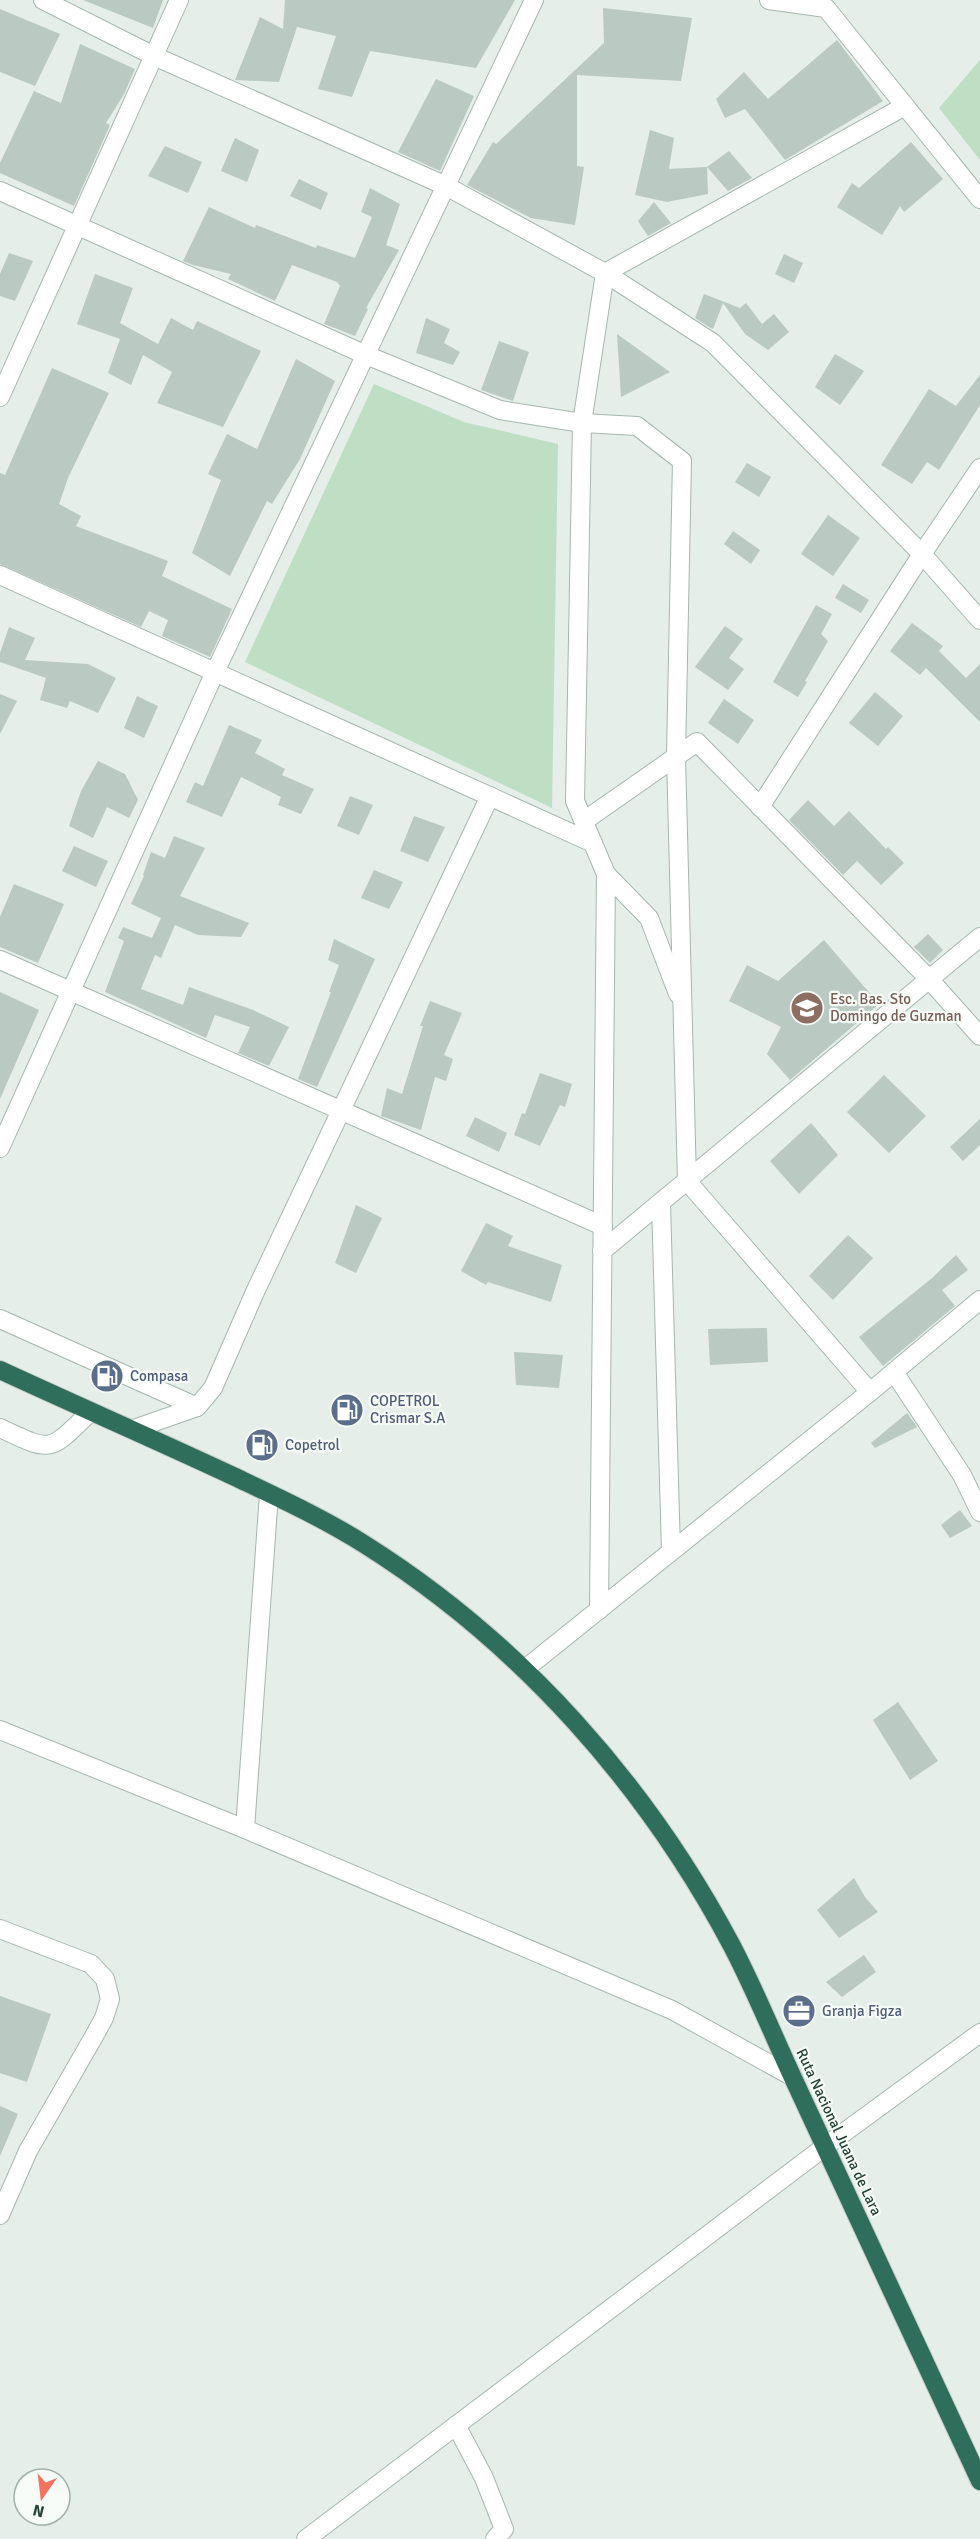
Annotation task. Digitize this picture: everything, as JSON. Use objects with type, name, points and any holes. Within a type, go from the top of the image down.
[{"type":"highway","name":"Ruta Nacional Juana de Lara","points":[[0,1370],[90,1412],[134,1429],[269,1494],[363,1543],[445,1600],[525,1669],[608,1758],[656,1822],[696,1883],[731,1944],[762,2006],[793,2078],[980,2481]]},
{"type":"street","points":[[43,0],[154,56],[446,186],[605,273],[713,343],[922,554],[980,620]]},
{"type":"street","points":[[0,397],[179,0]]},
{"type":"street","points":[[0,1148],[215,672],[534,0]]},
{"type":"street","points":[[769,0],[826,8],[980,199]]},
{"type":"street","points":[[605,273],[905,105]]},
{"type":"street","points":[[0,191],[366,354],[500,410],[582,423],[638,426],[682,461],[676,756],[687,1181],[870,1392]]},
{"type":"street","points":[[605,273],[582,423],[575,801],[606,874],[649,918],[682,1007]]},
{"type":"street","points":[[760,807],[922,554],[980,468]]},
{"type":"street","points":[[0,575],[593,843]]},
{"type":"street","points":[[584,821],[697,742],[929,979],[980,1036]]},
{"type":"street","points":[[134,1429],[197,1407],[213,1388],[255,1292],[490,796]]},
{"type":"street","points":[[599,1610],[606,874]]},
{"type":"street","points":[[602,1251],[980,937]]},
{"type":"street","points":[[0,960],[603,1226]]},
{"type":"street","points":[[661,1203],[670,1551]]},
{"type":"street","points":[[525,1669],[870,1392],[980,1300]]},
{"type":"street","points":[[0,1319],[197,1407]]},
{"type":"street","points":[[894,1372],[962,1475],[980,1512]]},
{"type":"street","points":[[0,1428],[35,1444],[46,1446],[60,1442],[90,1412]]},
{"type":"street","points":[[244,1829],[269,1494]]},
{"type":"street","points":[[0,1730],[244,1829],[672,2010],[793,2078]]},
{"type":"street","points":[[0,1929],[91,1964],[105,1979],[110,1999],[104,2018],[28,2151],[0,2215]]},
{"type":"street","points":[[306,2539],[826,2145],[980,2033]]},
{"type":"street","points":[[456,2425],[484,2478],[504,2529],[495,2539]]},
{"type":"green space","points":[[980,60],[980,160],[939,108]]},
{"type":"green space","points":[[374,384],[464,422],[558,444],[552,808],[245,662]]},
{"type":"building","points":[[83,0],[163,0],[153,28]]},
{"type":"building","points":[[285,0],[515,0],[476,68],[370,51],[352,97],[318,89],[336,36],[297,27],[279,82],[235,80],[260,17],[283,29]]},
{"type":"building","points":[[603,8],[692,18],[681,81],[577,75],[577,166],[584,167],[575,225],[531,218],[467,185],[493,142],[496,144],[604,43]]},
{"type":"building","points":[[0,9],[60,34],[35,86],[0,72]]},
{"type":"building","points":[[837,40],[883,101],[785,160],[745,109],[725,118],[716,99],[744,72],[768,99]]},
{"type":"building","points":[[80,44],[135,69],[124,94],[106,123],[110,125],[74,206],[0,173],[0,163],[34,91],[61,103]]},
{"type":"building","points":[[436,79],[474,96],[440,171],[398,152]]},
{"type":"building","points":[[650,130],[674,138],[669,169],[707,167],[708,194],[667,202],[635,195]]},
{"type":"building","points":[[235,138],[259,150],[247,182],[221,171]]},
{"type":"building","points":[[911,142],[943,179],[904,212],[900,206],[882,235],[837,207],[852,183],[859,188]]},
{"type":"building","points":[[165,146],[202,162],[188,193],[148,176]]},
{"type":"building","points":[[729,151],[752,178],[728,191],[707,167]]},
{"type":"building","points":[[299,179],[328,193],[321,210],[290,196]]},
{"type":"building","points":[[370,188],[400,204],[386,245],[399,250],[366,308],[368,309],[355,336],[324,324],[340,286],[337,282],[292,265],[275,301],[228,279],[231,274],[183,261],[209,207],[255,228],[256,225],[316,248],[317,245],[355,258],[372,217],[361,212]]},
{"type":"building","points":[[654,202],[671,223],[648,236],[638,221]]},
{"type":"building","points":[[9,253],[33,261],[15,301],[0,296],[0,274]]},
{"type":"building","points":[[784,254],[803,263],[794,283],[775,274]]},
{"type":"building","points":[[95,274],[133,288],[120,323],[158,344],[171,318],[193,330],[197,321],[261,351],[223,427],[157,403],[172,372],[143,355],[131,385],[108,373],[120,339],[77,324]]},
{"type":"building","points":[[704,294],[740,308],[746,303],[762,324],[774,314],[789,332],[768,350],[745,334],[723,303],[713,329],[695,318]]},
{"type":"building","points":[[426,318],[450,329],[444,343],[460,352],[453,365],[416,353]]},
{"type":"building","points":[[617,334],[670,372],[621,397]]},
{"type":"building","points":[[499,341],[529,352],[513,401],[481,390]]},
{"type":"building","points":[[835,354],[864,371],[840,405],[815,387]]},
{"type":"building","points":[[296,359],[335,381],[300,459],[272,504],[267,501],[230,576],[192,553],[221,480],[208,474],[227,434],[257,449]]},
{"type":"building","points":[[52,368],[109,393],[68,478],[59,504],[81,516],[76,526],[168,561],[162,576],[232,609],[210,657],[162,636],[168,620],[149,611],[141,627],[0,564],[0,473],[5,475]]},
{"type":"building","points":[[980,375],[980,405],[939,470],[927,462],[912,484],[881,465],[929,389],[956,406]]},
{"type":"building","points":[[747,463],[771,477],[759,497],[735,482]]},
{"type":"building","points":[[828,515],[860,538],[833,576],[801,554]]},
{"type":"building","points":[[733,531],[760,550],[751,564],[724,544]]},
{"type":"building","points":[[843,584],[869,600],[861,613],[835,598]]},
{"type":"building","points":[[816,605],[832,614],[821,634],[828,641],[798,697],[773,682]]},
{"type":"building","points":[[912,623],[943,646],[939,651],[966,678],[980,664],[980,722],[926,668],[920,675],[890,651]]},
{"type":"building","points":[[725,626],[743,639],[729,658],[744,669],[728,690],[695,667]]},
{"type":"building","points":[[9,627],[35,638],[25,660],[88,664],[116,678],[98,713],[70,701],[67,708],[40,700],[46,678],[0,662],[0,653]]},
{"type":"building","points":[[875,692],[903,716],[878,746],[849,723]]},
{"type":"building","points":[[0,694],[17,701],[0,734]]},
{"type":"building","points":[[137,696],[158,706],[144,738],[124,728]]},
{"type":"building","points":[[724,699],[754,720],[738,744],[708,723]]},
{"type":"building","points":[[229,725],[262,740],[255,753],[285,769],[282,775],[314,789],[301,814],[278,805],[281,797],[241,777],[222,817],[186,802],[195,782],[203,786]]},
{"type":"building","points":[[98,761],[125,774],[138,800],[129,818],[107,807],[93,838],[69,826],[81,791]]},
{"type":"building","points":[[350,796],[373,805],[359,835],[337,826]]},
{"type":"building","points":[[808,800],[834,826],[849,811],[886,849],[888,847],[904,863],[881,885],[857,861],[843,875],[789,820]]},
{"type":"building","points":[[414,816],[445,827],[428,862],[400,851]]},
{"type":"building","points":[[174,836],[205,848],[180,896],[249,923],[241,937],[198,935],[175,925],[161,958],[155,955],[141,989],[183,1005],[189,987],[253,1010],[289,1027],[269,1066],[238,1053],[250,1027],[215,1015],[206,1038],[105,992],[124,941],[118,938],[123,927],[152,938],[161,918],[131,904],[144,876],[151,852],[165,858]]},
{"type":"building","points":[[74,846],[108,861],[96,887],[62,871]]},
{"type":"building","points":[[374,870],[403,882],[389,909],[361,898]]},
{"type":"building","points":[[14,884],[64,904],[38,963],[0,947],[0,917]]},
{"type":"building","points":[[928,934],[943,950],[930,963],[914,947]]},
{"type":"building","points":[[334,939],[375,959],[317,1087],[298,1079],[339,965],[328,960]]},
{"type":"building","points":[[824,940],[879,1004],[790,1080],[767,1054],[781,1027],[729,1001],[747,965],[778,981]]},
{"type":"building","points":[[0,992],[39,1010],[0,1099]]},
{"type":"building","points":[[430,1001],[462,1013],[444,1055],[453,1059],[446,1081],[435,1077],[421,1130],[381,1116],[387,1088],[402,1094],[423,1026],[420,1026]]},
{"type":"building","points":[[540,1073],[572,1084],[565,1107],[560,1105],[540,1146],[514,1135],[522,1113],[525,1114]]},
{"type":"building","points":[[884,1075],[926,1116],[889,1153],[847,1112]]},
{"type":"building","points":[[475,1117],[507,1133],[499,1152],[466,1136]]},
{"type":"building","points":[[980,1119],[980,1145],[963,1161],[950,1147]]},
{"type":"building","points":[[811,1123],[838,1155],[799,1194],[770,1161]]},
{"type":"building","points":[[356,1205],[382,1218],[356,1273],[335,1263]]},
{"type":"building","points":[[486,1223],[513,1236],[508,1246],[562,1265],[551,1302],[488,1282],[486,1285],[461,1271]]},
{"type":"building","points":[[848,1235],[873,1258],[833,1300],[809,1276]]},
{"type":"building","points":[[956,1255],[968,1270],[942,1290],[955,1306],[883,1366],[859,1337],[932,1278]]},
{"type":"building","points":[[767,1328],[768,1362],[710,1365],[708,1329]]},
{"type":"building","points":[[514,1352],[563,1355],[559,1388],[516,1385]]},
{"type":"building","points":[[907,1413],[917,1427],[875,1448],[871,1443]]},
{"type":"building","points":[[960,1510],[972,1526],[950,1538],[941,1525]]},
{"type":"building","points":[[898,1702],[938,1761],[910,1780],[873,1720]]},
{"type":"building","points":[[854,1878],[865,1897],[878,1912],[839,1938],[817,1910]]},
{"type":"building","points":[[864,1955],[876,1972],[842,1997],[826,1982]]},
{"type":"building","points":[[0,1996],[51,2014],[27,2082],[0,2073]]},
{"type":"building","points":[[0,2106],[18,2114],[0,2156]]},
{"type":"place","name":"Esc. Bas. Sto Domingo de Guzman","points":[[807,1008]]},
{"type":"place","name":"Compasa","points":[[107,1376]]},
{"type":"place","name":"COPETROL Crismar S.A","points":[[347,1410]]},
{"type":"place","name":"Copetrol","points":[[262,1445]]},
{"type":"place","name":"Granja Figza","points":[[799,2011]]}]
